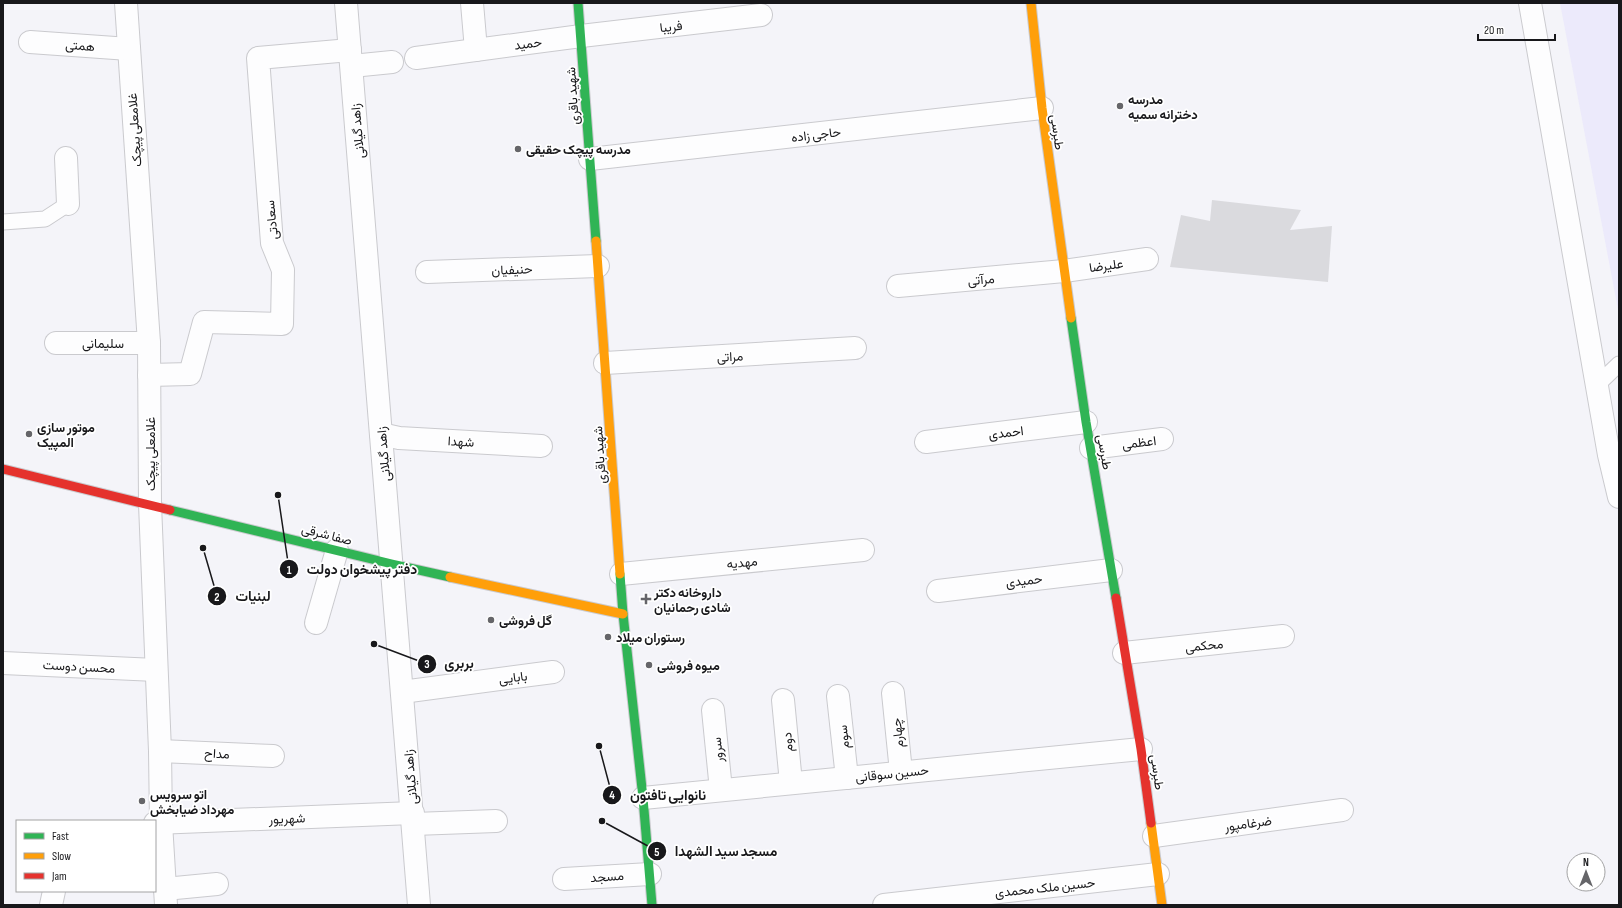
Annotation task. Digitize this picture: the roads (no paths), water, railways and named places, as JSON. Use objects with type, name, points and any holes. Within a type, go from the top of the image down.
[{"type":"street","name":"غلامعلی پیچک","points":[[126,3],[148,343],[150,504],[160,751],[158,823],[165,897]]},
{"type":"street","name":"زاهد گیلانی","points":[[346,3],[420,905]]},
{"type":"street","points":[[472,3],[476,50]]},
{"type":"street","name":"شهید باقری","points":[[578,3],[623,614],[643,798],[652,905]]},
{"type":"street","name":"طبرسی","points":[[1031,3],[1042,108],[1064,271],[1086,422],[1141,749],[1154,836],[1162,905]]},
{"type":"street","points":[[1530,3],[1609,455],[1619,497]]},
{"type":"street","name":"فریبا","points":[[581,36],[761,16]]},
{"type":"street","name":"حمید","points":[[416,58],[581,36]]},
{"type":"street","name":"همتی","points":[[30,42],[129,48]]},
{"type":"street","name":"سعادتی","points":[[149,375],[190,374],[204,322],[282,324],[283,270],[272,243],[258,58],[351,58]]},
{"type":"street","points":[[351,58],[392,62]]},
{"type":"street","name":"حاجی زاده","points":[[590,159],[1042,108]]},
{"type":"street","points":[[66,158],[68,204]]},
{"type":"street","name":"علیرضا","points":[[1064,271],[1147,259]]},
{"type":"street","name":"حنیفیان","points":[[427,272],[598,266]]},
{"type":"street","name":"مرآتی","points":[[898,286],[1064,271]]},
{"type":"street","name":"سلیمانی","points":[[56,343],[148,343]]},
{"type":"street","name":"مراتی","points":[[605,363],[855,348]]},
{"type":"street","name":"احمدی","points":[[926,442],[1086,422]]},
{"type":"street","name":"شهدا","points":[[381,434],[399,438],[541,446]]},
{"type":"street","name":"اعظمی","points":[[1091,448],[1162,439]]},
{"type":"street","name":"صفا شرقی","points":[[3,469],[392,564],[623,614]]},
{"type":"street","points":[[316,623],[337,550]]},
{"type":"street","name":"مهدیه","points":[[621,574],[862,550]]},
{"type":"street","name":"حمیدی","points":[[938,591],[1111,570]]},
{"type":"street","name":"محکمی","points":[[1124,653],[1283,636]]},
{"type":"street","name":"محسن دوست","points":[[3,663],[156,670]]},
{"type":"street","name":"بابایی","points":[[402,692],[553,672]]},
{"type":"street","name":"چهارم","points":[[893,693],[901,772]]},
{"type":"street","name":"سوم","points":[[838,696],[847,778]]},
{"type":"street","name":"دوم","points":[[783,700],[791,783]]},
{"type":"street","name":"سرور","points":[[713,710],[721,790]]},
{"type":"street","name":"حسین سوقانی","points":[[643,798],[1141,749]]},
{"type":"street","name":"مداح","points":[[160,751],[273,756]]},
{"type":"street","name":"ضرغامپور","points":[[1154,836],[1342,810]]},
{"type":"street","name":"شهریور","points":[[158,823],[413,819],[496,821]]},
{"type":"street","name":"مسجد","points":[[564,879],[650,874]]},
{"type":"street","name":"حسین ملک محمدی","points":[[884,905],[1158,874]]},
{"type":"street","points":[[165,897],[217,884]]},
{"type":"street","points":[[51,905],[54,892]]},
{"type":"lane","points":[[3,222],[45,219],[68,204]]},
{"type":"lane","points":[[1597,385],[1619,364]]},
{"type":"place","name":"مدرسه دخترانه سمیه","points":[[1120,106]]},
{"type":"place","name":"مدرسه پیچک حقیقی","points":[[518,149]]},
{"type":"place","name":"موتور سازی المپیک","points":[[29,434]]},
{"type":"place","name":"دفتر پیشخوان دولت","points":[[278,495]]},
{"type":"place","name":"لبنیات","points":[[203,548]]},
{"type":"place","name":"داروخانه دکتر شادی رحمانیان","points":[[646,599]]},
{"type":"place","name":"گل فروشی","points":[[491,620]]},
{"type":"place","name":"رستوران میلاد","points":[[608,637]]},
{"type":"place","name":"بربری","points":[[374,644]]},
{"type":"place","name":"میوه فروشی","points":[[649,665]]},
{"type":"place","name":"نانوایی تافتون","points":[[599,746]]},
{"type":"place","name":"اتو سرویس مهرداد ضیابخش","points":[[142,801]]},
{"type":"place","name":"مسجد سید الشهدا","points":[[602,821]]}]
